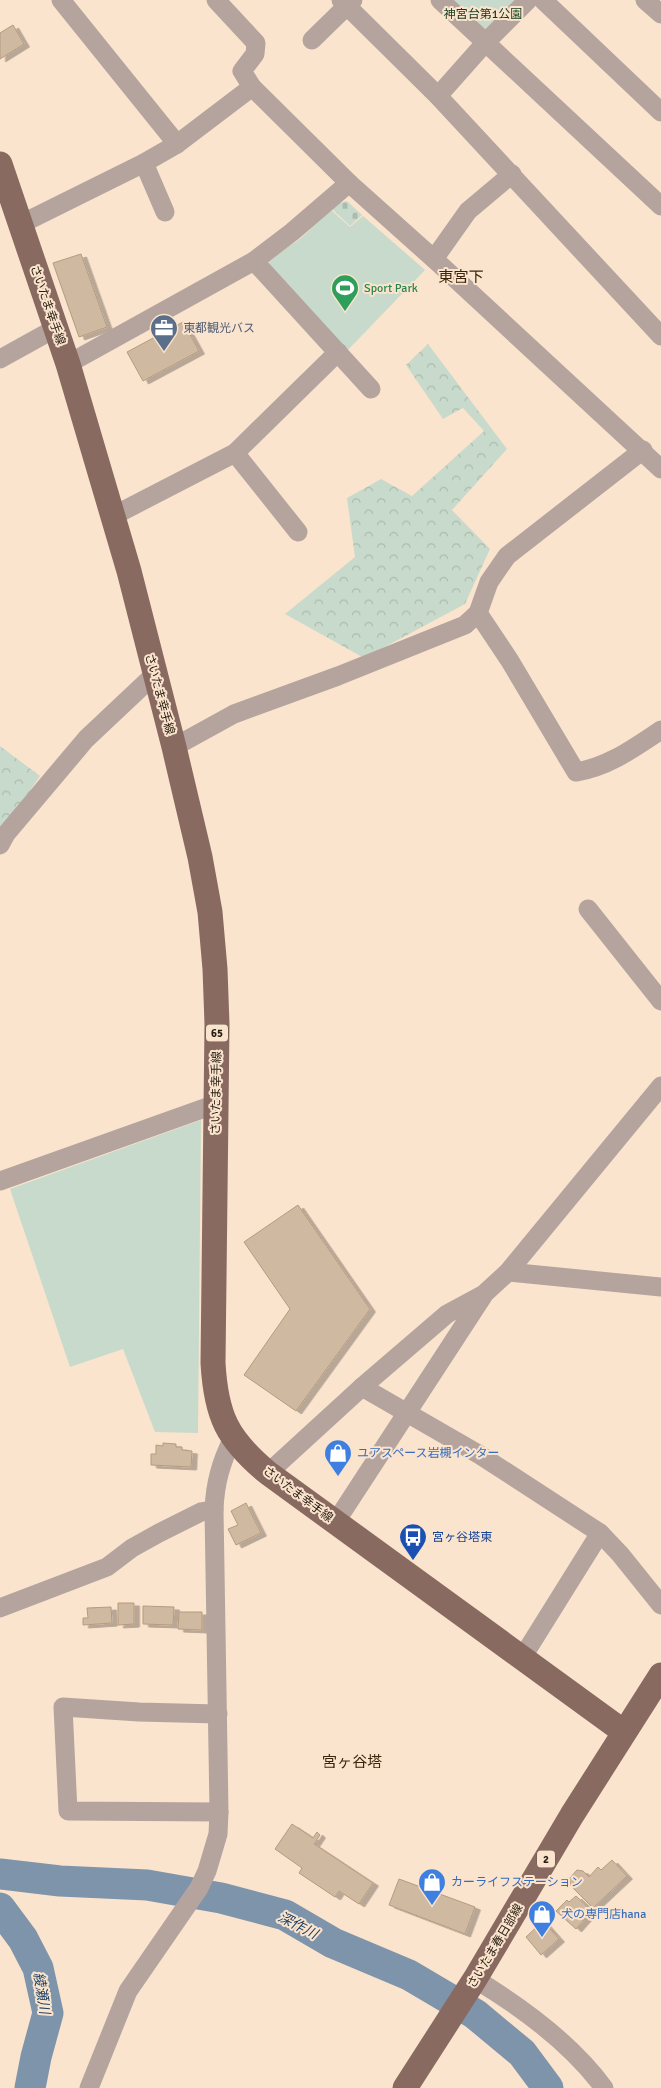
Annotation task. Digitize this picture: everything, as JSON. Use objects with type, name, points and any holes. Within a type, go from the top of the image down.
[{"type":"main road","name":"さいたま幸手線","points":[[0,164],[68,364],[113,516],[174,747],[198,848],[210,912],[217,1015],[213,1363],[218,1403],[224,1422],[244,1452],[268,1473],[624,1732]]},
{"type":"main road","name":"さいたま春日部線","points":[[405,2088],[434,2045],[572,1815],[661,1675]]},
{"type":"street","points":[[62,0],[177,144]]},
{"type":"street","points":[[216,0],[256,43],[255,54],[242,70],[252,87],[349,183],[643,450],[661,469]]},
{"type":"street","points":[[440,0],[661,206]]},
{"type":"street","points":[[438,96],[485,43],[528,0]]},
{"type":"street","points":[[543,0],[661,112]]},
{"type":"street","points":[[646,0],[661,14]]},
{"type":"street","points":[[312,40],[347,2],[657,325]]},
{"type":"street","points":[[21,224],[144,163],[177,144],[252,87]]},
{"type":"street","points":[[144,163],[165,212]]},
{"type":"street","points":[[434,259],[468,211],[512,174]]},
{"type":"street","points":[[68,364],[254,261],[292,232],[349,183]]},
{"type":"street","points":[[254,261],[371,389]]},
{"type":"street","points":[[0,359],[56,328]]},
{"type":"street","points":[[113,516],[235,453],[338,352]]},
{"type":"street","points":[[174,747],[234,714],[338,676],[465,625],[478,613],[489,582],[507,556],[643,450]]},
{"type":"street","points":[[235,453],[298,532]]},
{"type":"street","points":[[478,613],[510,661],[576,772],[595,769],[612,761],[661,730]]},
{"type":"street","points":[[0,845],[6,834],[86,739],[155,674]]},
{"type":"street","points":[[588,909],[661,1001]]},
{"type":"street","points":[[268,1473],[362,1387],[447,1314],[484,1294],[508,1272],[661,1086]]},
{"type":"street","points":[[0,1181],[216,1104]]},
{"type":"street","points":[[508,1272],[661,1286]]},
{"type":"street","points":[[335,1523],[484,1294]]},
{"type":"street","points":[[362,1387],[480,1455],[600,1533],[620,1554],[661,1605]]},
{"type":"street","points":[[89,2088],[128,1991],[199,1888],[207,1871],[218,1834],[214,1510],[215,1484],[224,1455],[233,1438]]},
{"type":"street","points":[[0,1608],[108,1567],[132,1548],[158,1533],[201,1512],[214,1510]]},
{"type":"street","points":[[522,1658],[600,1533]]},
{"type":"street","points":[[218,1714],[63,1706],[68,1811],[219,1812]]},
{"type":"street","points":[[473,1982],[522,2011],[564,2044],[604,2088]]},
{"type":"green space","name":"神宮台第1公園","points":[[449,0],[515,0],[487,30],[480,30]]},
{"type":"green space","points":[[347,201],[362,215],[350,226],[332,209],[339,203]]},
{"type":"green space","name":"Sport Park","points":[[331,210],[350,227],[363,216],[425,270],[343,355],[268,268],[269,260],[300,239]]},
{"type":"green space","points":[[428,344],[507,449],[452,510],[490,549],[465,604],[364,658],[285,614],[355,557],[347,498],[381,479],[412,496],[484,431],[463,408],[443,419],[406,365]]},
{"type":"green space","points":[[0,746],[40,776],[0,835]]},
{"type":"green space","points":[[201,1120],[198,1433],[155,1432],[123,1349],[70,1367],[10,1189]]},
{"type":"building","points":[[13,25],[24,44],[0,59],[0,33]]},
{"type":"building","points":[[81,254],[107,327],[79,337],[53,263]]},
{"type":"building","points":[[183,322],[199,351],[143,381],[127,352]]},
{"type":"building","points":[[298,1205],[370,1309],[296,1411],[244,1375],[290,1309],[244,1242]]},
{"type":"building","points":[[163,1443],[176,1444],[176,1447],[182,1447],[182,1450],[192,1451],[191,1467],[151,1465],[151,1454],[156,1454],[156,1445],[163,1446]]},
{"type":"building","points":[[246,1503],[261,1533],[236,1545],[228,1529],[238,1525],[231,1511]]},
{"type":"building","points":[[118,1603],[134,1603],[134,1624],[118,1625]]},
{"type":"building","points":[[143,1606],[174,1607],[173,1625],[143,1624]]},
{"type":"building","points":[[111,1607],[112,1623],[83,1625],[83,1618],[88,1618],[87,1608]]},
{"type":"building","points":[[179,1612],[202,1612],[202,1630],[178,1629]]},
{"type":"building","points":[[292,1824],[313,1838],[317,1832],[320,1835],[314,1844],[373,1883],[359,1904],[339,1891],[335,1897],[299,1873],[302,1868],[275,1849]]},
{"type":"building","points":[[612,1860],[627,1876],[593,1908],[571,1886],[569,1879],[577,1870],[583,1871],[589,1877],[598,1867],[601,1870]]},
{"type":"building","points":[[399,1879],[475,1907],[465,1934],[389,1905]]},
{"type":"building","points":[[576,1896],[592,1911],[576,1929],[556,1911],[567,1900],[569,1902]]},
{"type":"building","points":[[543,1921],[559,1939],[541,1955],[526,1937]]},
{"type":"waterway","name":"深作川","points":[[0,1874],[60,1881],[147,1885],[221,1898],[285,1915],[333,1943],[409,1975],[475,2014],[522,2053],[548,2088]]},
{"type":"waterway","name":"綾瀬川","points":[[0,1908],[23,1939],[38,1968],[48,2013],[30,2088]]},
{"type":"place","name":"Sport Park","points":[[345,312]]},
{"type":"place","name":"東都観光バス","points":[[164,352]]},
{"type":"place","name":"ユアスペース岩槻インター","points":[[338,1477]]},
{"type":"place","name":"宮ヶ谷塔東","points":[[413,1561]]},
{"type":"place","name":"カーライフステーション","points":[[432,1906]]},
{"type":"place","name":"犬の専門店hana","points":[[542,1938]]},
{"type":"district","name":"東宮下","points":[[461,277]]},
{"type":"district","name":"宮ヶ谷塔","points":[[352,1762]]}]
